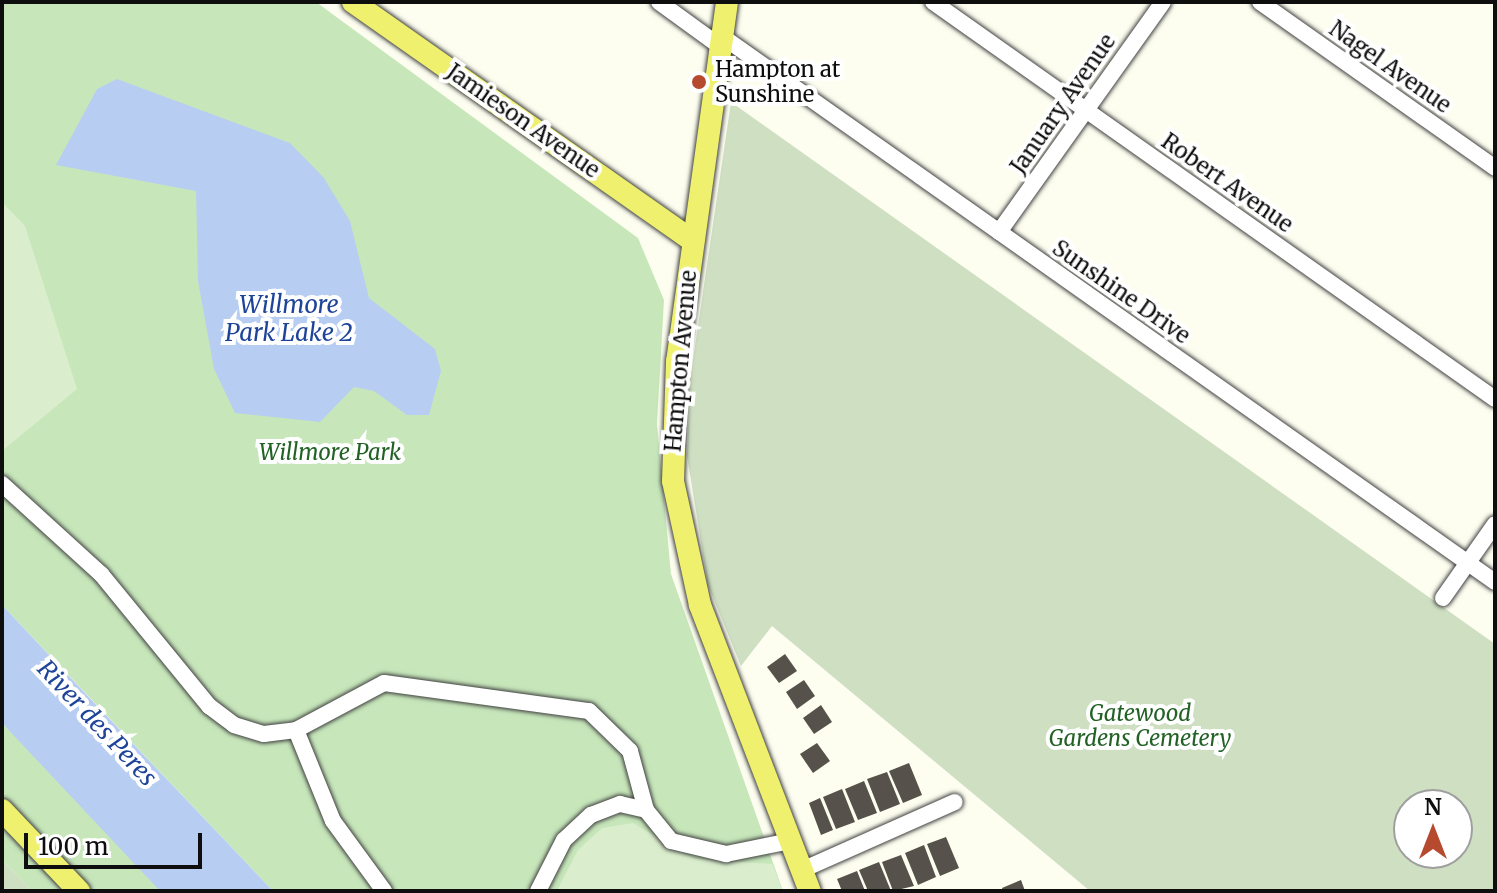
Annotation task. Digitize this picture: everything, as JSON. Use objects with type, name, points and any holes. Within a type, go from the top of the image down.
[{"type":"main road","name":"Jamieson Avenue","points":[[353,2],[693,241]]},
{"type":"main road","name":"Hampton Avenue","points":[[727,2],[693,241],[673,417],[680,534],[806,881]]},
{"type":"main road","points":[[2,810],[79,891]]},
{"type":"street","name":"Sunshine Drive","points":[[659,2],[999,232],[1495,582]]},
{"type":"street","name":"Robert Avenue","points":[[933,2],[1495,399]]},
{"type":"street","name":"January Avenue","points":[[999,232],[1163,2]]},
{"type":"street","name":"Nagel Avenue","points":[[1260,2],[1495,168]]},
{"type":"street","points":[[2,484],[101,574],[209,706],[234,725],[264,734],[296,730],[384,683],[589,711],[630,751],[646,810],[671,841],[698,852],[726,854],[790,841]]},
{"type":"street","points":[[1443,598],[1495,524]]},
{"type":"street","points":[[296,730],[333,821],[384,891]]},
{"type":"street","points":[[806,881],[955,802]]},
{"type":"street","points":[[538,891],[564,840],[591,815],[620,804],[646,810]]},
{"type":"green space","name":"Willmore Park","points":[[2,2],[316,2],[638,238],[664,300],[657,424],[671,574],[783,891],[273,891],[2,605]]},
{"type":"green space","name":"Gatewood Gardens Cemetery","points":[[731,102],[1495,644],[1495,891],[1090,891],[772,626],[741,666],[708,585],[687,456],[690,380]]},
{"type":"green space","points":[[2,202],[25,226],[77,389],[2,451]]},
{"type":"green space","points":[[2,723],[77,799],[160,891],[32,891],[2,860]]},
{"type":"green space","points":[[633,823],[694,859],[772,864],[783,891],[557,891],[578,850],[602,828]]},
{"type":"green space","points":[[2,860],[32,891],[2,891]]},
{"type":"water","name":"Willmore Park Lake 2","points":[[117,79],[290,143],[324,178],[350,221],[369,298],[435,349],[441,371],[429,415],[407,415],[374,391],[354,387],[320,422],[235,413],[214,369],[198,281],[196,191],[56,165],[97,89]]},
{"type":"water","name":"River des Peres","points":[[2,605],[273,891],[160,891],[2,723]]},
{"type":"building","points":[[785,654],[797,671],[779,683],[767,667]]},
{"type":"building","points":[[804,680],[815,696],[797,709],[786,692]]},
{"type":"building","points":[[821,705],[832,722],[814,734],[803,718]]},
{"type":"building","points":[[817,743],[830,761],[813,773],[800,754]]},
{"type":"building","points":[[909,763],[922,795],[903,803],[889,771]]},
{"type":"building","points":[[887,772],[900,804],[880,812],[867,779]]},
{"type":"building","points":[[864,781],[877,813],[858,820],[845,789]]},
{"type":"building","points":[[842,789],[855,822],[836,829],[823,797]]},
{"type":"building","points":[[820,798],[833,830],[821,835],[809,803]]},
{"type":"building","points":[[946,837],[959,868],[940,876],[927,844]]},
{"type":"building","points":[[924,845],[936,877],[918,885],[905,853]]},
{"type":"building","points":[[901,855],[914,886],[893,891],[882,862]]},
{"type":"building","points":[[879,862],[891,891],[868,891],[859,870]]},
{"type":"building","points":[[857,871],[865,891],[842,891],[837,879]]},
{"type":"building","points":[[1021,880],[1025,891],[1003,891],[1002,888]]},
{"type":"place","name":"Hampton at Sunshine","points":[[699,82]]}]
